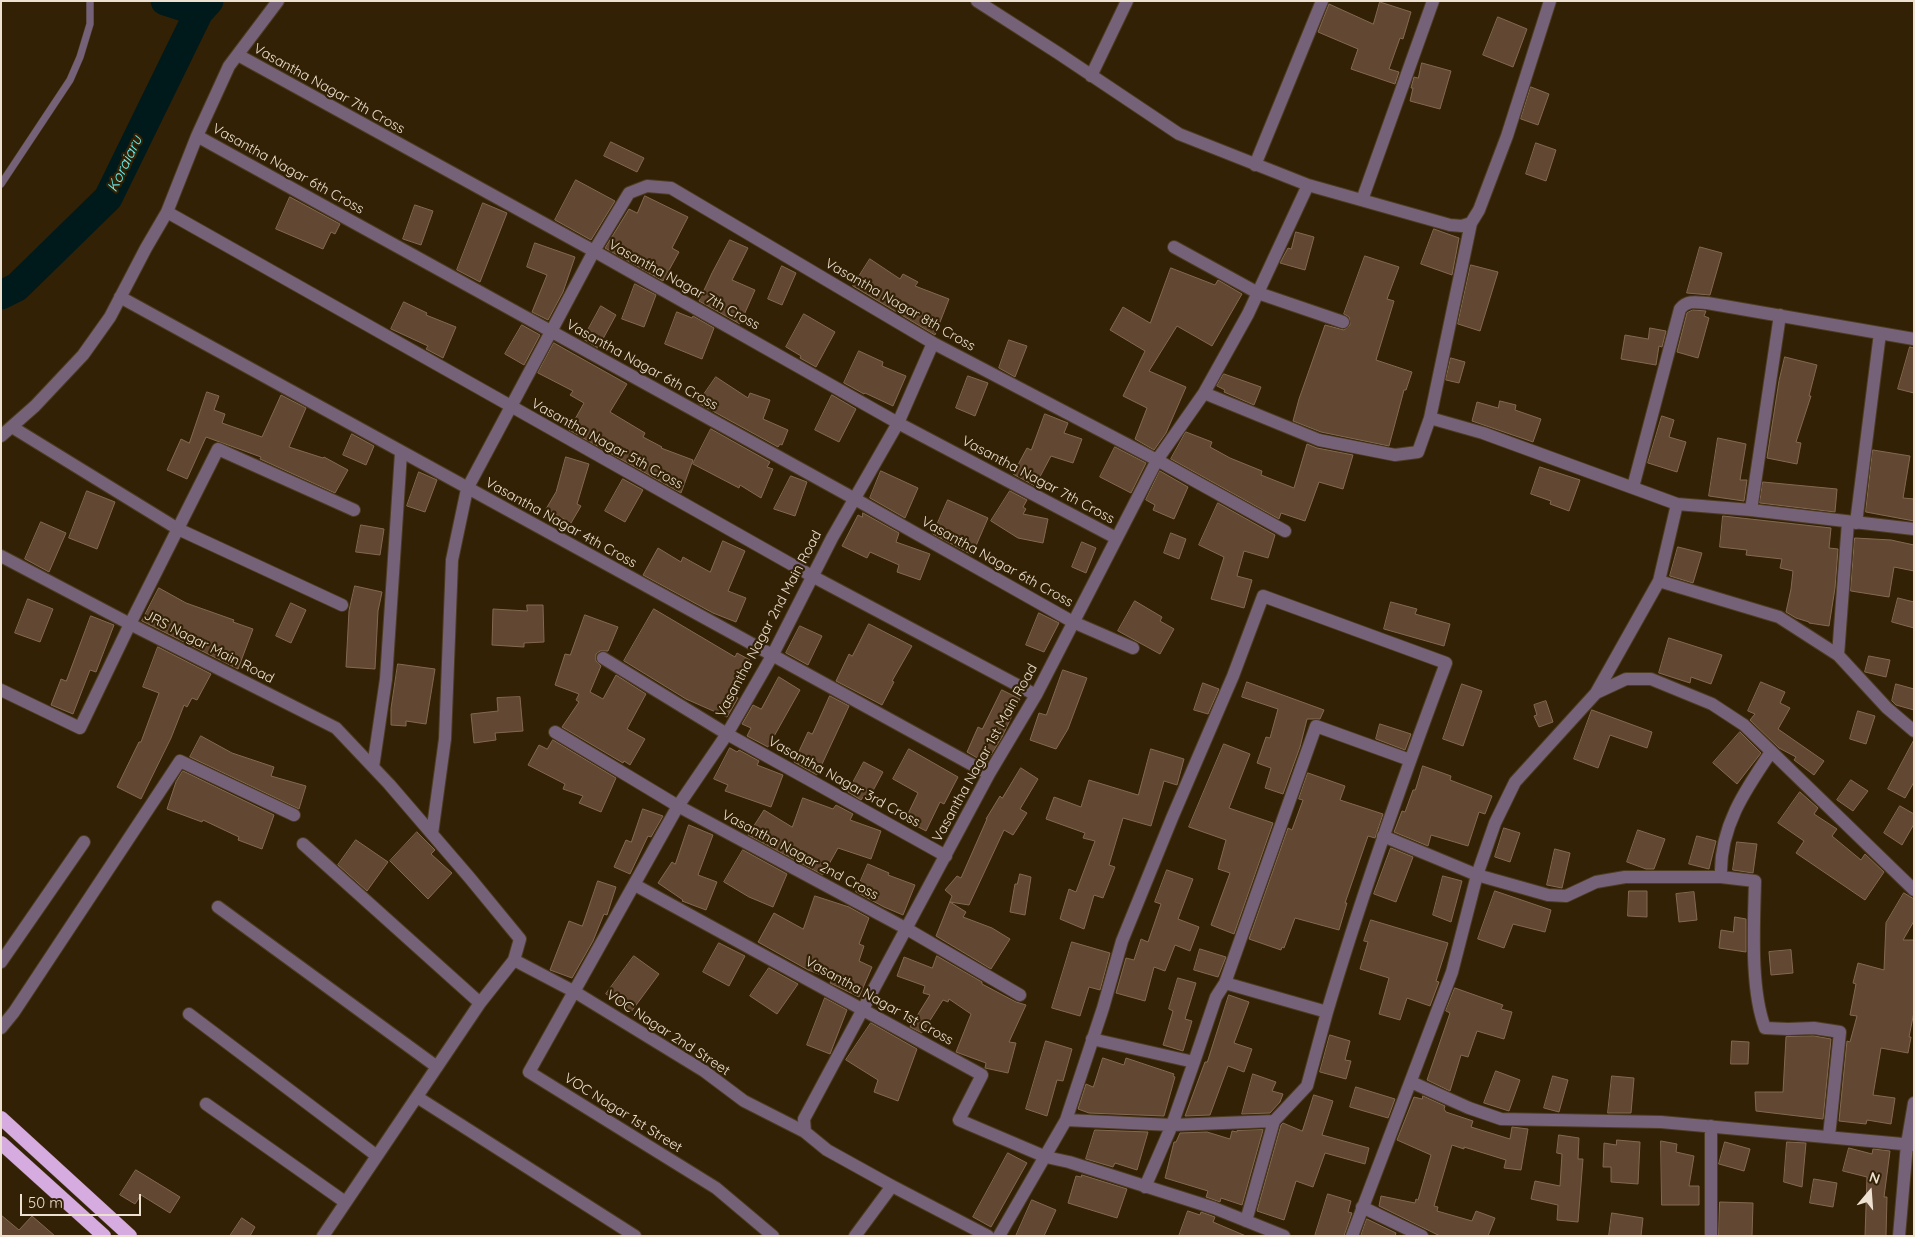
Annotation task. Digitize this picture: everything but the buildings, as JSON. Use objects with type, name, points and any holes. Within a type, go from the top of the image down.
[{"type":"highway","points":[[1,1118],[130,1236]]},
{"type":"highway","points":[[2,1144],[104,1236]]},
{"type":"street","points":[[1,436],[35,406],[83,356],[110,317],[167,212],[197,136],[229,66],[278,1]]},
{"type":"street","points":[[977,1],[1179,134],[1308,185],[1450,224],[1462,226],[1471,223]]},
{"type":"street","points":[[1091,76],[1127,1]]},
{"type":"street","points":[[1255,165],[1322,1]]},
{"type":"street","points":[[1362,200],[1433,1]]},
{"type":"street","points":[[1204,393],[1318,440],[1396,455],[1418,452],[1430,418],[1471,223],[1479,210],[1507,136],[1550,1]]},
{"type":"street","name":"Vasantha Nagar 7th Cross","points":[[238,55],[898,423],[1116,538]]},
{"type":"street","name":"Vasantha Nagar 6th Cross","points":[[197,136],[855,499],[1072,622],[1133,648]]},
{"type":"street","name":"Vasantha Nagar 1st Main Road","points":[[805,1132],[804,1119],[989,774],[1036,695],[1157,460],[1204,393],[1248,314],[1308,185]]},
{"type":"street","name":"Vasantha Nagar 8th Cross","points":[[594,252],[629,193],[647,186],[671,188],[933,343],[1157,460],[1285,531]]},
{"type":"street","name":"Vasantha Nagar 5th Cross","points":[[167,212],[812,576],[1036,695]]},
{"type":"street","points":[[1174,247],[1258,292],[1343,322]]},
{"type":"street","points":[[432,834],[445,739],[452,560],[468,489],[594,252]]},
{"type":"street","name":"Vasantha Nagar 4th Cross","points":[[120,297],[401,453],[989,774]]},
{"type":"street","points":[[1634,487],[1680,309],[1684,304],[1692,302],[1780,315],[1914,339]]},
{"type":"street","points":[[1751,510],[1780,315]]},
{"type":"street","points":[[1838,655],[1852,522],[1880,333]]},
{"type":"street","name":"Vasantha Nagar 2nd Main Road","points":[[575,992],[678,806],[727,734],[772,656],[832,538],[898,423],[933,343]]},
{"type":"street","points":[[1430,418],[1483,433],[1676,504],[1751,510],[1914,529]]},
{"type":"street","points":[[12,427],[178,529],[342,605]]},
{"type":"street","points":[[1,690],[80,728],[218,449],[354,510]]},
{"type":"street","points":[[373,768],[386,679],[401,453]]},
{"type":"street","points":[[1352,1236],[1452,972],[1477,875],[1495,823],[1515,782],[1596,693],[1659,581],[1676,504]]},
{"type":"street","name":"JRS Nagar Main Road","points":[[1,556],[130,624],[336,728],[389,784],[520,939],[514,960]]},
{"type":"street","points":[[1659,581],[1779,617],[1838,655],[1887,708],[1914,730]]},
{"type":"street","points":[[998,1236],[1066,1120],[1103,1008],[1122,941],[1233,676],[1263,596],[1446,663],[1354,920],[1307,1086],[1274,1121],[1246,1221]]},
{"type":"street","name":"Vasantha Nagar 3rd Cross","points":[[603,658],[727,734],[946,856]]},
{"type":"street","points":[[1596,693],[1626,679],[1650,679],[1712,704],[1744,725],[1914,890]]},
{"type":"street","points":[[1145,1187],[1172,1125],[1216,997],[1225,983],[1316,726],[1410,760]]},
{"type":"street","name":"Vasantha Nagar 2nd Cross","points":[[555,732],[678,806],[907,929],[1020,995]]},
{"type":"street","points":[[1721,877],[1720,859],[1738,804],[1771,752]]},
{"type":"street","points":[[1,1028],[14,1012],[86,905],[180,761],[294,815]]},
{"type":"street","points":[[1383,836],[1477,875],[1548,895],[1566,896],[1596,882],[1625,877],[1721,877],[1755,881],[1754,931],[1757,994],[1765,1028],[1814,1028],[1840,1032],[1829,1136]]},
{"type":"street","points":[[1,962],[84,842]]},
{"type":"street","points":[[303,844],[480,1003]]},
{"type":"street","name":"Vasantha Nagar 1st Cross","points":[[635,885],[982,1075],[959,1120],[1046,1157]]},
{"type":"street","points":[[218,907],[437,1067]]},
{"type":"street","points":[[323,1236],[480,1003],[514,960]]},
{"type":"street","name":"VOC Nagar 2nd Street","points":[[514,960],[575,992],[704,1071],[744,1101],[805,1132],[827,1150],[988,1236]]},
{"type":"street","points":[[1225,983],[1327,1012]]},
{"type":"street","name":"VOC Nagar 1st Street","points":[[575,992],[529,1072],[716,1188],[773,1236]]},
{"type":"street","points":[[189,1014],[377,1156]]},
{"type":"street","points":[[1092,1039],[1194,1062]]},
{"type":"street","points":[[1411,1082],[1469,1108],[1501,1118],[1661,1122],[1910,1144]]},
{"type":"street","points":[[417,1097],[634,1236]]},
{"type":"street","points":[[1899,1236],[1914,1103]]},
{"type":"street","points":[[206,1104],[345,1202]]},
{"type":"street","points":[[1066,1120],[1172,1125],[1274,1121]]},
{"type":"street","points":[[1711,1126],[1711,1236]]},
{"type":"street","points":[[1046,1157],[1069,1162],[1214,1208],[1284,1236]]},
{"type":"street","points":[[855,1236],[892,1186]]},
{"type":"street","points":[[1362,1207],[1422,1236]]},
{"type":"lane","points":[[1,184],[70,80],[90,24],[90,1]]},
{"type":"waterway","points":[[165,1],[199,12]]},
{"type":"waterway","name":"Koraiaru","points":[[1,295],[17,287],[108,198],[199,12],[209,1]]}]
